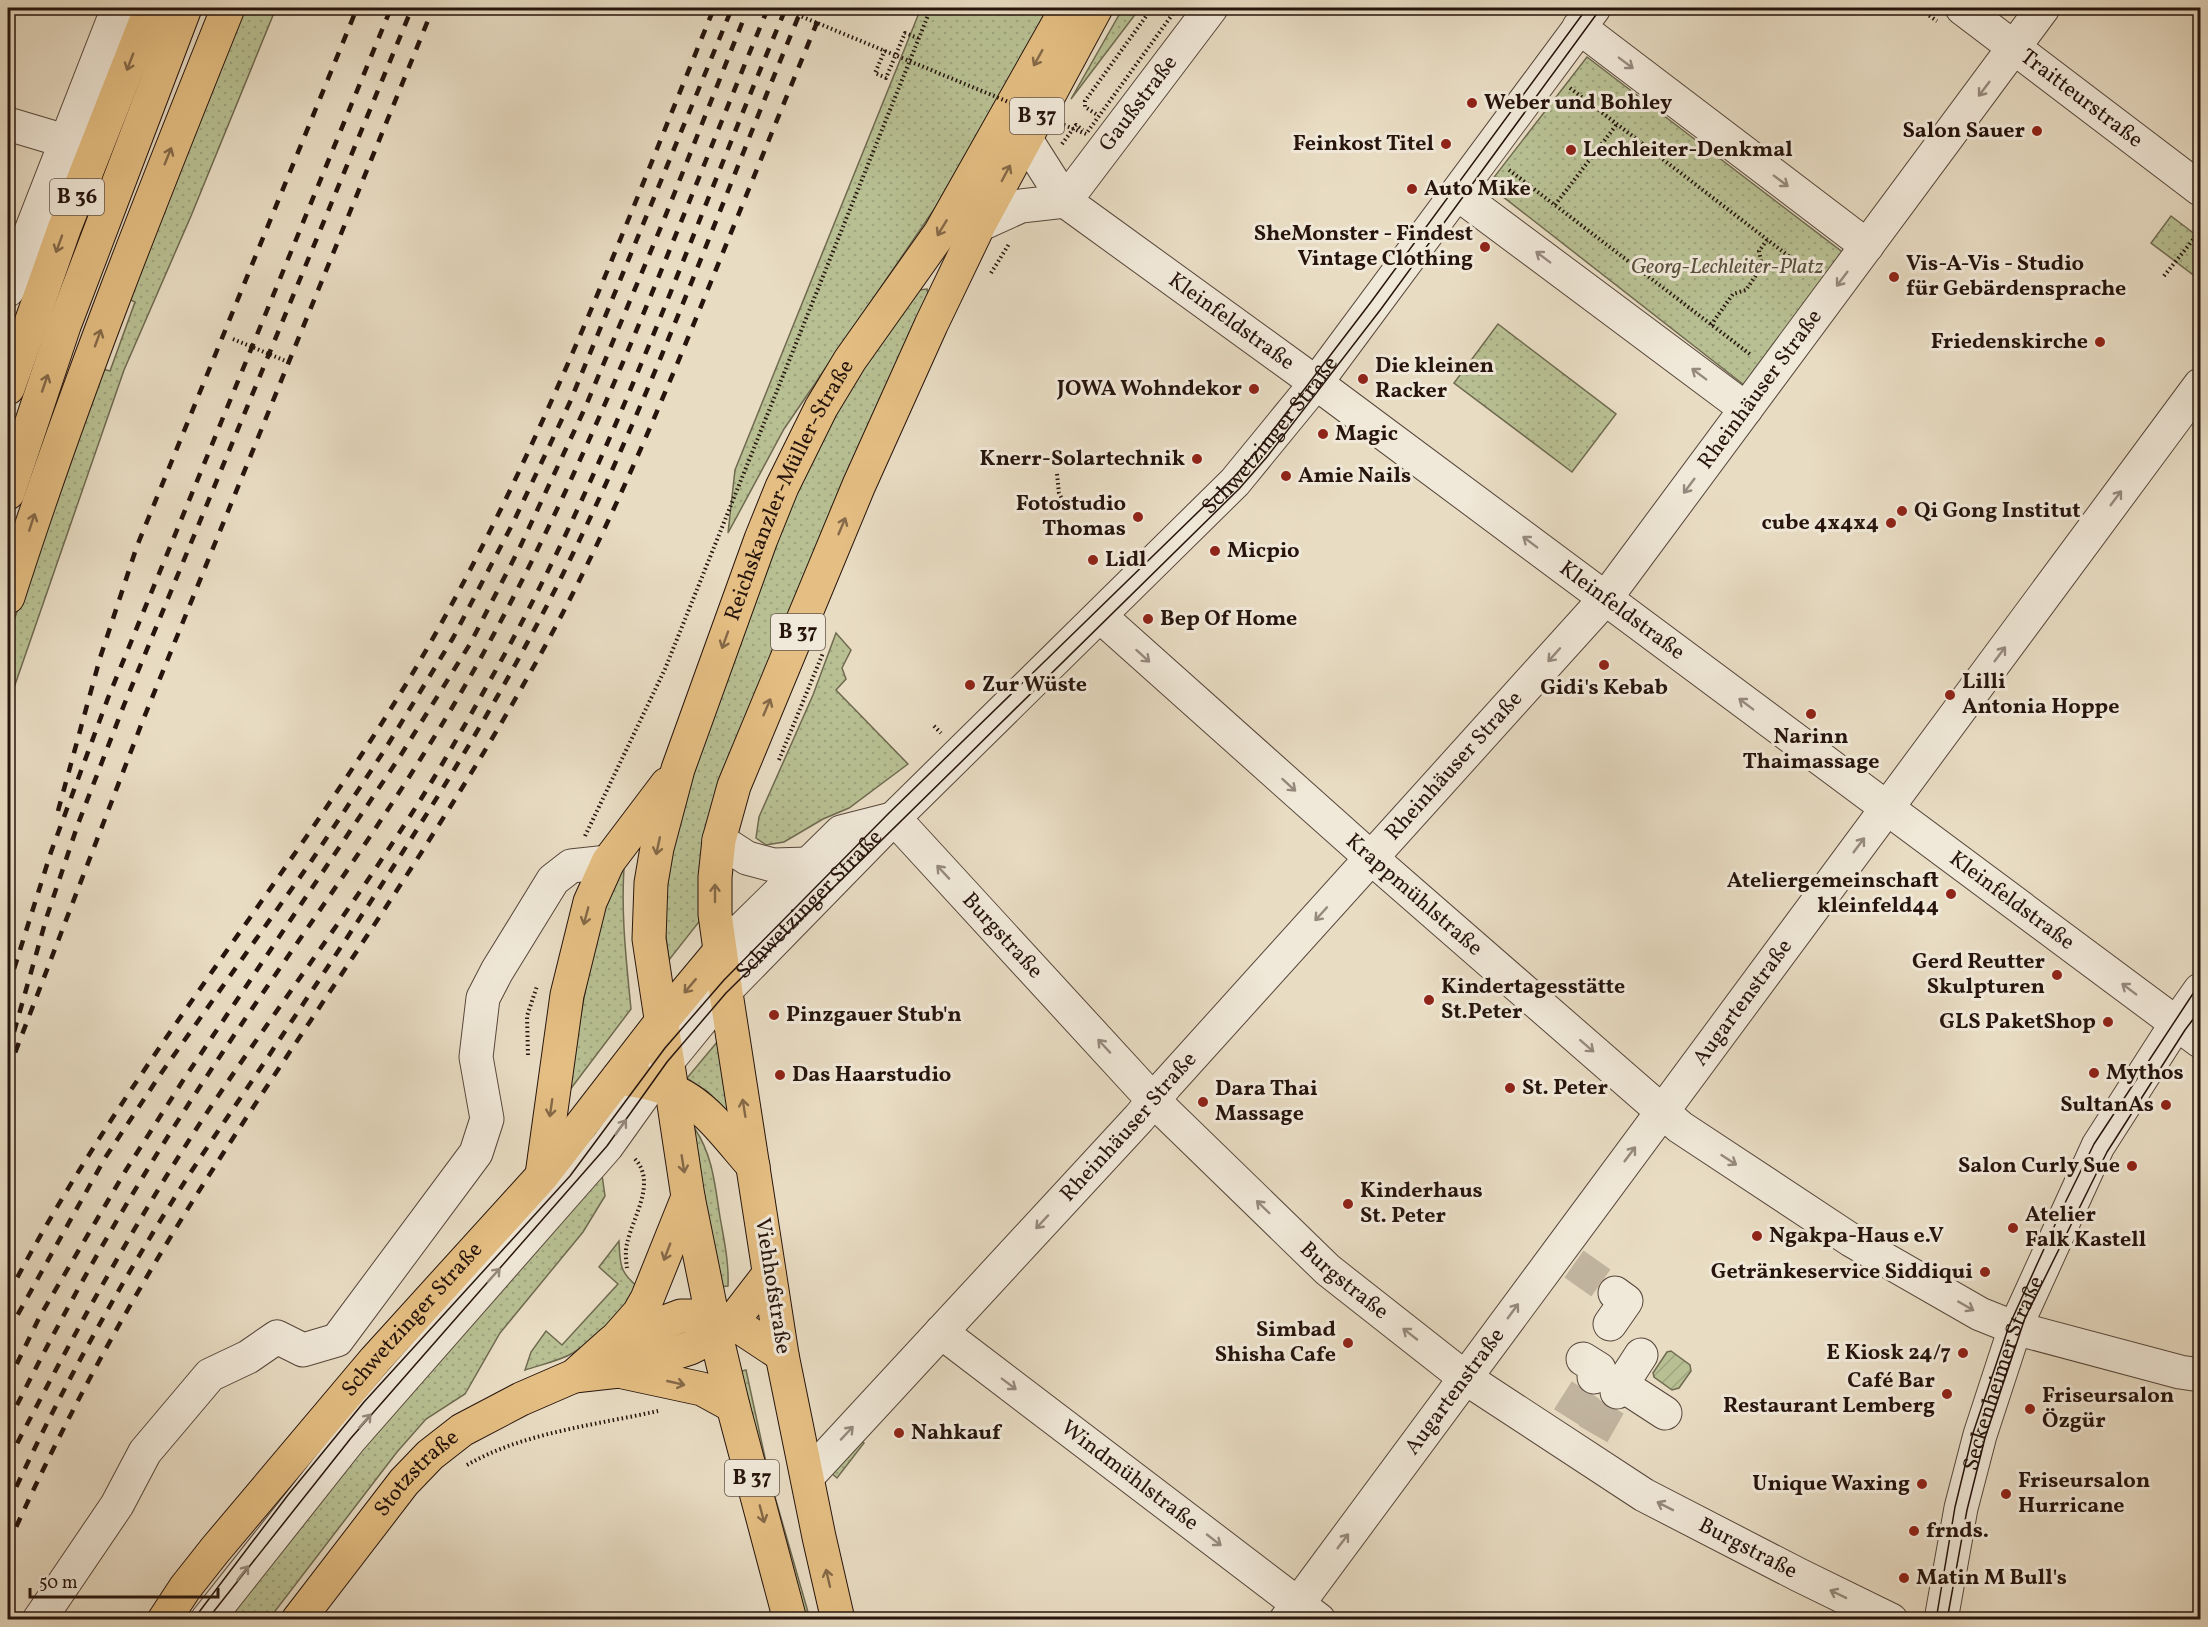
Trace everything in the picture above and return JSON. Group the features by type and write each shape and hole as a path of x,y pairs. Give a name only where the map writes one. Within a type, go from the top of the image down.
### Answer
{"main road":[{"name":"B 36","path":"8,388 64,229 151,8"},
{"name":"B 36","path":"8,494 64,326 185,8"},
{"path":"8,597 43,488 132,247 228,8"},
{"name":"Reichskanzler-Müller-Straße","path":"661,1022 649,939 649,913 657,848 678,769 782,486 821,408 850,360 940,233 1067,8"},
{"name":"B 37","path":"720,951 715,877 719,840 734,786 859,485 931,325 979,225 1096,8"},
{"path":"542,1176 567,995 590,902 608,862 678,769"},
{"name":"Schwetzinger Straße","path":"164,1620 185,1588 215,1550 375,1360 542,1176 661,1022 720,951"},
{"name":"Viehhofstraße","path":"720,951 782,1355 838,1620"},
{"name":"B 37","path":"661,1022 664,1078 688,1197 720,1324 733,1406 790,1620"},
{"path":"618,1078 664,1078 704,1109 753,1166"},
{"path":"688,1197 647,1299 615,1357 702,1389 733,1406"},
{"path":"768,1274 720,1324 782,1355"},
{"name":"Stotzstraße","path":"298,1620 404,1482 430,1455 462,1430 521,1399 615,1357 681,1316 720,1324"}],"street":[{"path":"8,290 118,8"},
{"name":"Gaußstraße","path":"1065,201 1211,8"},
{"name":"Traitteurstraße","path":"1962,8 2200,189"},
{"name":"Rheinhäuser Straße","path":"808,1476 1131,1126 1605,598 2043,8"},
{"path":"1587,17 1867,246"},
{"name":"Schwetzinger Straße","path":"207,1620 351,1438 578,1182 664,1078 725,991 894,818 1235,482 1316,383 1587,17"},
{"path":"8,124 65,141"},
{"name":"Kleinfeldstraße","path":"1025,138 1065,201 1316,383 2188,1032"},
{"path":"1458,194 1746,409"},
{"path":"979,225 1021,206 1065,201"},
{"name":"Augartenstraße","path":"1300,1614 1464,1377 1565,1258 1661,1111 2200,384"},
{"name":"Krappmühlstraße","path":"1100,616 1371,858 1680,1127 1851,1240 1980,1314 2014,1328 2180,1372 2200,1375"},
{"name":"Schwetzinger Straße","path":"720,951 841,832 894,818"},
{"name":"Burgstraße","path":"894,818 1153,1100 1328,1270 1464,1377 1575,1436 1644,1495 1891,1620"},
{"path":"719,840 747,858 773,865 808,864"},
{"path":"39,1620 117,1505 146,1452 210,1375 248,1357 277,1337 303,1350 337,1340 476,1153 487,1119 476,1057 483,998 497,971 553,880 571,866 608,862"},
{"name":"Seckenheimer Straße","path":"1941,1620 1961,1508 1980,1436 2014,1328 2098,1146 2188,1032 2200,990"},
{"name":"Windmühlstraße","path":"941,1332 1300,1614"},
{"path":"1641,1355 1604,1378 1665,1413"},
{"path":"184,1620 193,1601 208,1580 272,1499 306,1443"}],"path":[{"path":"781,8 1086,134 1177,8"},
{"path":"571,866 665,669 931,8"},
{"path":"1085,101 1126,41 1152,8"},
{"path":"885,50 875,73 886,78 905,33 918,38"},
{"path":"1563,82 1785,253"},
{"path":"1555,205 1617,124"},
{"path":"1058,149 1076,125"},
{"path":"1502,164 1773,372"},
{"path":"989,275 1010,243 1017,227 1021,206"},
{"path":"2164,276 2200,231"},
{"path":"1711,325 1733,294 1746,290 1762,266 1759,251 1767,240"},
{"path":"233,339 288,362"},
{"path":"1057,474 1059,493 1068,511"},
{"path":"777,765 824,650"},
{"path":"528,1058 527,1016 541,977"},
{"path":"457,1471 487,1454 533,1438 659,1410"}],"green space":[{"path":"238,8 276,8 191,216 124,370 8,705 8,638 100,368 110,371 135,302 127,298"},
{"path":"921,8 1049,8 935,208 784,429 728,533 735,470"},
{"path":"1123,8 1140,8 1071,99"},
{"name":"Georg-Lechleiter-Platz","path":"1587,57 1845,254 1744,385 1488,185"},
{"path":"2171,216 2200,238 2200,280 2151,243"},
{"path":"927,289 929,296 702,918 669,960 665,929 667,870 678,822 782,523 816,450 863,366 919,290"},
{"path":"1498,324 1616,414 1572,472 1454,383"},
{"path":"836,633 851,650 842,668 846,679 836,690 908,764 849,808 823,819 784,842 766,845 756,838 759,817 813,695"},
{"path":"625,856 623,913 631,1009 566,1095 591,960 607,898"},
{"path":"718,1041 730,1111 726,1111 708,1092 687,1078"},
{"path":"691,1128 695,1129 701,1139 712,1171 726,1251 728,1286 719,1287"},
{"path":"602,1175 605,1196 583,1232 500,1333 465,1394 426,1419 397,1452 269,1619 227,1620 321,1492"},
{"path":"619,1241 624,1271 637,1286 624,1305 600,1332 573,1353 556,1361 525,1370 531,1352 546,1331 562,1345 618,1284 599,1267"},
{"path":"1671,1351 1690,1365 1691,1371 1679,1388 1672,1390 1654,1377 1653,1373 1667,1352"},
{"path":"746,1370 769,1476 810,1619 804,1619 738,1372"},
{"path":"858,1439 864,1443 837,1478 831,1473"}],"tunnel":[{"path":"1574,1264 1615,1293"},
{"path":"1568,1418 1594,1377"},
{"path":"1593,1434 1617,1392"}],"tram line":[{"path":"193,1620 288,1495 364,1402 570,1176 665,1048 724,980 889,813 1234,477 1258,450 1371,302 1587,8"},
{"path":"207,1620 351,1438 607,1146 667,1062 726,993 1239,489 1267,457 1381,309 1601,8"},
{"path":"1936,1620 1955,1507 1973,1433 2009,1326 2094,1144 2200,983"},
{"path":"1947,1620 1967,1510 1985,1438 2025,1318 2107,1152 2200,1010"}],"railway":[{"path":"58,811 100,658 137,546 357,8"},
{"path":"8,988 51,852 108,698 391,8"},
{"path":"14,1032 47,916 78,824 124,705 412,8"},
{"path":"8,1071 143,720 433,8"},
{"path":"8,1295 52,1215 100,1137 359,758 408,681 454,601 536,435 574,350 714,8"},
{"path":"8,1332 105,1158 162,1072 310,863 384,751 453,638 513,523 570,402 732,8"},
{"path":"8,1382 40,1316 126,1170 182,1082 399,758 470,644 520,547 585,408 663,222 748,8"},
{"path":"8,1423 77,1291 152,1162 240,1026 419,762 484,652 564,495 600,415 768,8"},
{"path":"8,1461 79,1326 182,1151 421,799 480,699 532,603 611,436 786,8"},
{"path":"8,1505 66,1387 152,1234 392,869 486,717 557,586 633,423 802,8"},
{"path":"8,1545 30,1496 103,1353 157,1260 253,1107 455,799 554,630 598,542 659,407 823,8"}],"place":[{"name":"Weber und Bohley","path":"1472,103"},
{"name":"Salon Sauer","path":"2037,131"},
{"name":"Feinkost Titel","path":"1446,144"},
{"name":"Lechleiter-Denkmal","path":"1571,150"},
{"name":"Auto Mike","path":"1412,189"},
{"name":"SheMonster - Findest Vintage Clothing","path":"1485,247"},
{"name":"Vis-A-Vis - Studio für Gebärdensprache","path":"1894,277"},
{"name":"Friedenskirche","path":"2100,342"},
{"name":"Die kleinen Racker","path":"1363,379"},
{"name":"JOWA Wohndekor","path":"1254,389"},
{"name":"Magic","path":"1323,434"},
{"name":"Knerr-Solartechnik","path":"1197,459"},
{"name":"Amie Nails","path":"1286,476"},
{"name":"Qi Gong Institut","path":"1902,511"},
{"name":"Fotostudio Thomas","path":"1138,517"},
{"name":"cube 4x4x4","path":"1891,523"},
{"name":"Micpio","path":"1215,551"},
{"name":"Lidl","path":"1093,560"},
{"name":"Bep Of Home","path":"1148,619"},
{"name":"Gidi's Kebab","path":"1604,665"},
{"name":"Zur Wüste","path":"970,685"},
{"name":"Lilli Antonia Hoppe","path":"1950,695"},
{"name":"Narinn Thaimassage","path":"1811,714"},
{"name":"Ateliergemeinschaft kleinfeld44","path":"1951,894"},
{"name":"Gerd Reutter Skulpturen","path":"2057,975"},
{"name":"Kindertagesstätte St.Peter","path":"1429,1000"},
{"name":"Pinzgauer Stub'n","path":"774,1015"},
{"name":"GLS PaketShop","path":"2108,1022"},
{"name":"Mythos","path":"2094,1073"},
{"name":"Das Haarstudio","path":"780,1075"},
{"name":"St. Peter","path":"1510,1088"},
{"name":"Dara Thai Massage","path":"1203,1102"},
{"name":"SultanAs","path":"2166,1105"},
{"name":"Salon Curly Sue","path":"2132,1166"},
{"name":"Kinderhaus St. Peter","path":"1348,1204"},
{"name":"Atelier Falk Kastell","path":"2013,1228"},
{"name":"Ngakpa-Haus e.V","path":"1757,1236"},
{"name":"Getränkeservice Siddiqui","path":"1985,1272"},
{"name":"Simbad Shisha Cafe","path":"1348,1343"},
{"name":"E Kiosk 24/7","path":"1963,1353"},
{"name":"Café Bar Restaurant Lemberg","path":"1947,1394"},
{"name":"Friseursalon Özgür","path":"2030,1409"},
{"name":"Nahkauf","path":"899,1433"},
{"name":"Unique Waxing","path":"1922,1484"},
{"name":"Friseursalon Hurricane","path":"2006,1494"},
{"name":"frnds.","path":"1914,1531"},
{"name":"Matin M Bull's","path":"1904,1578"}]}
